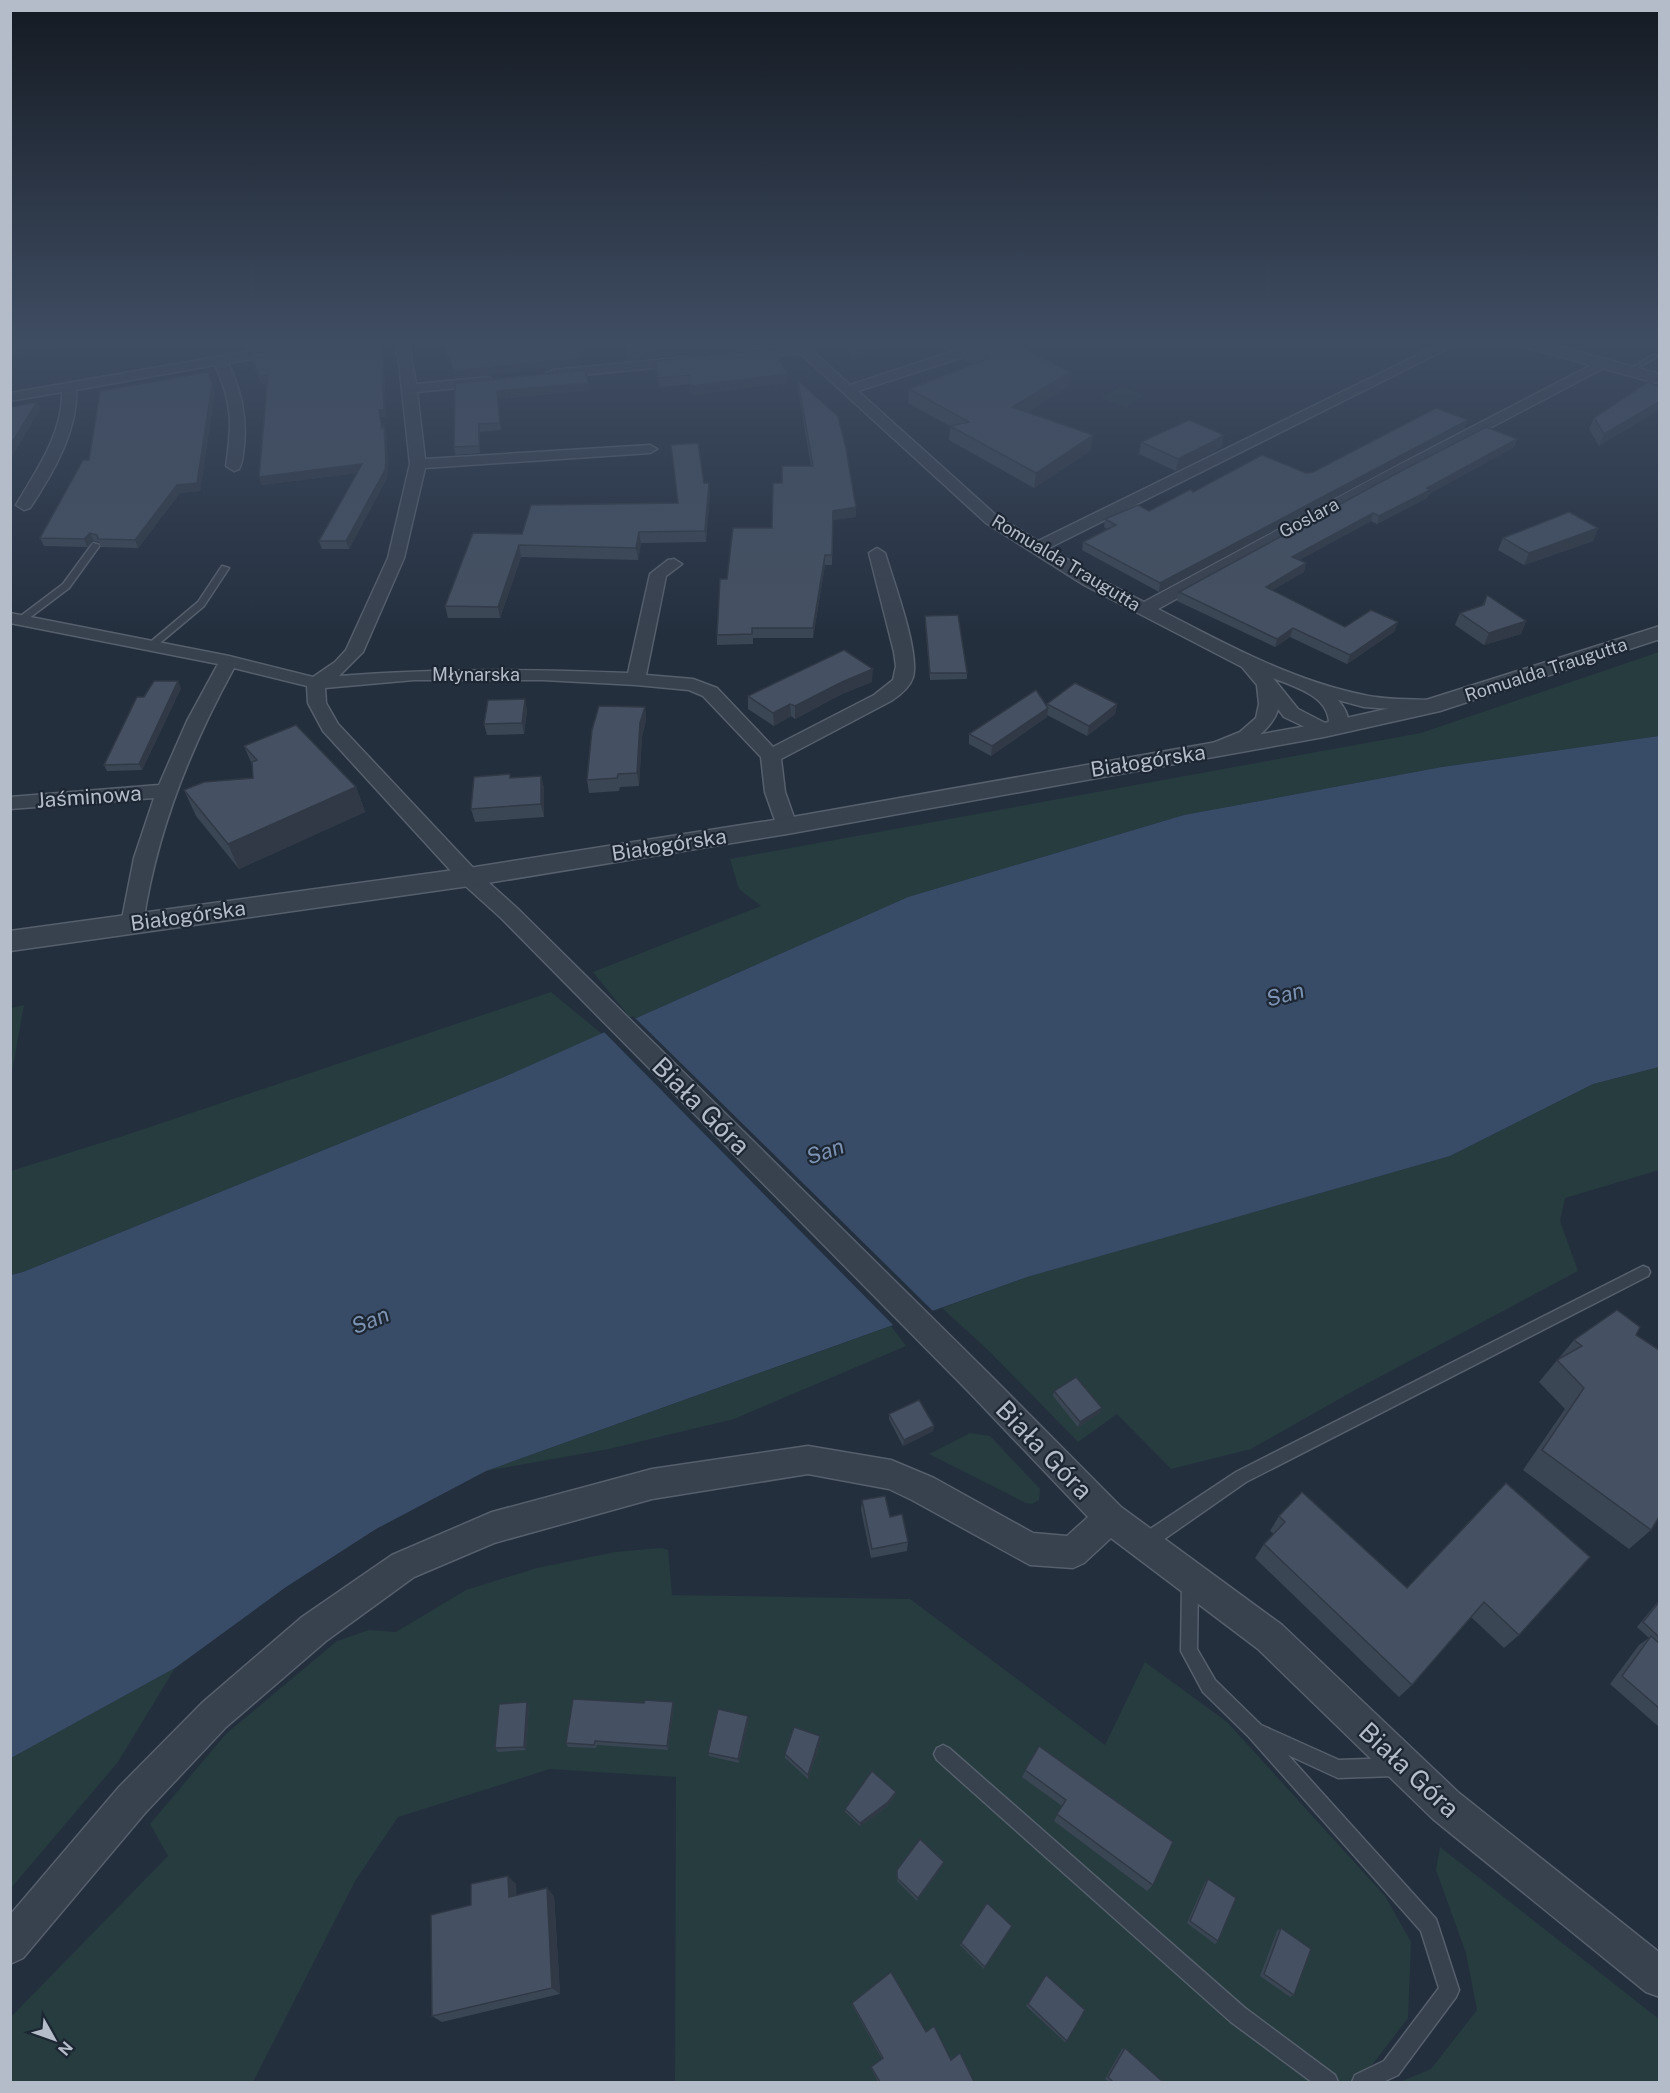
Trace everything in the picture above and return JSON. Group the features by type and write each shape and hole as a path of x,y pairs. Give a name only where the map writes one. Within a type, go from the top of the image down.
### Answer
{"street":[{"path":"24,505 59,439"},
{"path":"234,466 237,439"},
{"path":"415,439 418,464 396,558 354,652 340,666 316,683 317,703 330,727 469,877"},
{"name":"Romualda Traugutta","path":"902,439 992,520 1143,610 1249,663 1310,686 1364,701 1432,706"},
{"path":"1036,548 1258,439"},
{"name":"Goslara","path":"1143,610 1460,439"},
{"path":"418,464 650,449"},
{"path":"787,826 775,792 771,756 881,699 894,691 904,676 904,657 877,553"},
{"path":"636,679 658,574 674,564"},
{"name":"Młynarska","path":"16,619 229,661 316,683 414,675 543,675 636,679 693,685 710,692 771,756"},
{"name":"Romualda Traugutta","path":"1249,663 1291,713 1331,729 1432,706 1659,632"},
{"name":"Jaśminowa","path":"132,924 135,900 167,791 216,683 229,661"},
{"path":"1211,750 1247,736 1261,724 1268,713 1266,682"},
{"name":"Romualda Traugutta","path":"1310,686 1333,703 1340,715 1331,729"},
{"name":"Białogórska","path":"10,941 469,877 787,826 1331,729"},
{"name":"Jaśminowa","path":"10,803 167,791"},
{"name":"Biała Góra","path":"469,877 509,913 979,1383 1110,1518 1270,1637 1446,1806 1659,1978"},
{"path":"10,1945 132,1800 214,1715 241,1691 314,1629 403,1566 492,1528 652,1484 808,1460 891,1475 923,1489 1030,1550 1073,1552 1110,1518"}],"lane":[{"path":"16,619 66,586 96,545"},
{"path":"151,646 201,604 225,568"},
{"path":"1143,1544 1241,1477 1643,1272"},
{"path":"1190,1578 1189,1651 1209,1686 1255,1731 1429,1926 1449,1990 1391,2068 1362,2082"},
{"path":"1255,1731 1338,1769 1404,1767"},
{"path":"943,1754 1238,2015 1328,2082"}],"green space":[{"path":"1659,652 1659,736 1442,767 1184,815 908,897 632,1020 593,972 761,906 739,889 730,859 1421,733"},
{"path":"551,992 602,1034 504,1077 11,1275 11,1171 123,1136"},
{"path":"24,1005 11,1077 11,1008"},
{"path":"1659,1067 1659,1170 1565,1198 1560,1221 1578,1271 1355,1390 1251,1449 1171,1469 1117,1414 1078,1442 989,1351 942,1308 1027,1277 1450,1156 1593,1084"},
{"path":"891,1326 906,1346 734,1419 609,1449 486,1471"},
{"path":"970,1433 990,1436 1040,1489 1039,1500 1032,1504 1026,1503 929,1454"},
{"path":"661,1548 668,1550 672,1595 910,1599 1105,1745 1145,1662 1227,1722 1385,1896 1411,1942 1408,2018 1359,2082 675,2082 676,1777 550,1769 398,1817 355,1881 253,2082 11,2082 10,2018 168,1856 150,1824 226,1734 337,1641 369,1630 396,1632 466,1590 537,1568 615,1552"},
{"path":"175,1668 118,1762 11,1888 11,1758"},
{"path":"1440,1847 1659,2019 1659,2082 1400,2082 1431,2069 1477,2010 1466,1953 1436,1870"}],"water":[{"name":"San","path":"1659,736 1659,1067 1593,1084 1450,1156 1027,1277 486,1471 376,1529 286,1587 175,1668 11,1758 11,1275 504,1077 908,897 1184,815 1442,767"}],"pier":[{"path":"633,1016 935,1313 896,1328 602,1030"}],"building":[{"path":"92,439 204,439 197,483 177,485 135,540 98,539 97,535 90,533 84,539 40,538 83,460 89,460"},
{"path":"262,439 385,439 385,470 346,541 319,541 362,464 259,477"},
{"path":"454,439 479,439 479,446 454,447"},
{"path":"808,439 843,439 856,507 833,511 832,555 825,555 813,628 752,628 752,634 717,635 720,579 727,579 733,528 772,528 773,483 782,483 782,466 813,466"},
{"path":"973,439 1087,439 1036,473"},
{"path":"1148,439 1218,439 1178,459 1141,442"},
{"path":"1377,439 1433,439 1160,583 1083,542 1116,525 1105,519 1138,505 1149,511 1191,489 1193,492 1262,455 1306,473 1313,472"},
{"path":"1463,439 1517,439 1427,488 1430,490 1379,516 1373,513 1292,557 1306,563 1266,587 1345,627 1371,610 1398,622 1350,655 1293,628 1277,639 1179,592"},
{"path":"698,443 704,483 709,483 705,531 639,532 636,548 519,545 498,607 445,606 473,533 522,534 531,505 678,503 671,445"},
{"path":"1569,512 1598,528 1529,553 1503,538"},
{"path":"1487,595 1526,621 1489,633 1460,613 1484,605"},
{"path":"958,615 967,673 930,673 925,616"},
{"path":"844,650 873,669 795,706 790,704 773,713 748,696"},
{"path":"154,681 178,681 139,764 104,765 137,697 144,697"},
{"path":"1075,683 1117,704 1089,726 1047,704"},
{"path":"1036,690 1048,708 992,746 969,734"},
{"path":"525,699 522,723 484,724 488,700"},
{"path":"599,706 645,707 640,723 637,773 618,774 617,778 587,780 592,730"},
{"path":"296,725 356,787 228,844 184,790 204,782 253,778 252,762 257,760 244,746"},
{"path":"510,774 510,778 541,776 541,804 471,809 474,777"},
{"path":"1617,1310 1640,1327 1636,1335 1659,1350 1659,1517 1651,1530 1542,1450 1584,1388 1557,1360 1582,1346 1574,1340"},
{"path":"1076,1377 1102,1408 1080,1422 1054,1391"},
{"path":"919,1400 934,1426 904,1440 889,1414"},
{"path":"1506,1483 1590,1557 1519,1635 1484,1602 1412,1685 1264,1544 1285,1522 1279,1516 1302,1492 1407,1588"},
{"path":"885,1496 890,1517 902,1514 908,1542 872,1549 862,1500"},
{"path":"1659,1602 1659,1637 1643,1622"},
{"path":"1651,1636 1659,1643 1659,1708 1622,1676"},
{"path":"573,1699 644,1703 645,1700 673,1702 667,1746 595,1741 594,1745 566,1743"},
{"path":"527,1702 524,1747 495,1748 499,1704"},
{"path":"718,1709 748,1716 738,1759 708,1753"},
{"path":"794,1727 820,1736 808,1775 785,1754"},
{"path":"1039,1746 1173,1842 1153,1885 1057,1814 1066,1800 1025,1770"},
{"path":"872,1771 896,1792 888,1802 860,1823 845,1809"},
{"path":"920,1839 944,1862 918,1898 897,1878 897,1870"},
{"path":"508,1876 509,1897 547,1888 552,1988 432,2016 431,1915 471,1905 471,1884"},
{"path":"1208,1879 1236,1898 1218,1941 1190,1921"},
{"path":"987,1903 1012,1926 985,1967 961,1943"},
{"path":"1281,1928 1311,1949 1294,1995 1264,1974"},
{"path":"891,1972 926,2032 934,2026 951,2060 960,2053 974,2082 880,2082 871,2067 883,2058 852,2003"},
{"path":"1046,1975 1085,2010 1067,2041 1028,2004"},
{"path":"1125,2048 1163,2082 1113,2082 1108,2077"}]}
